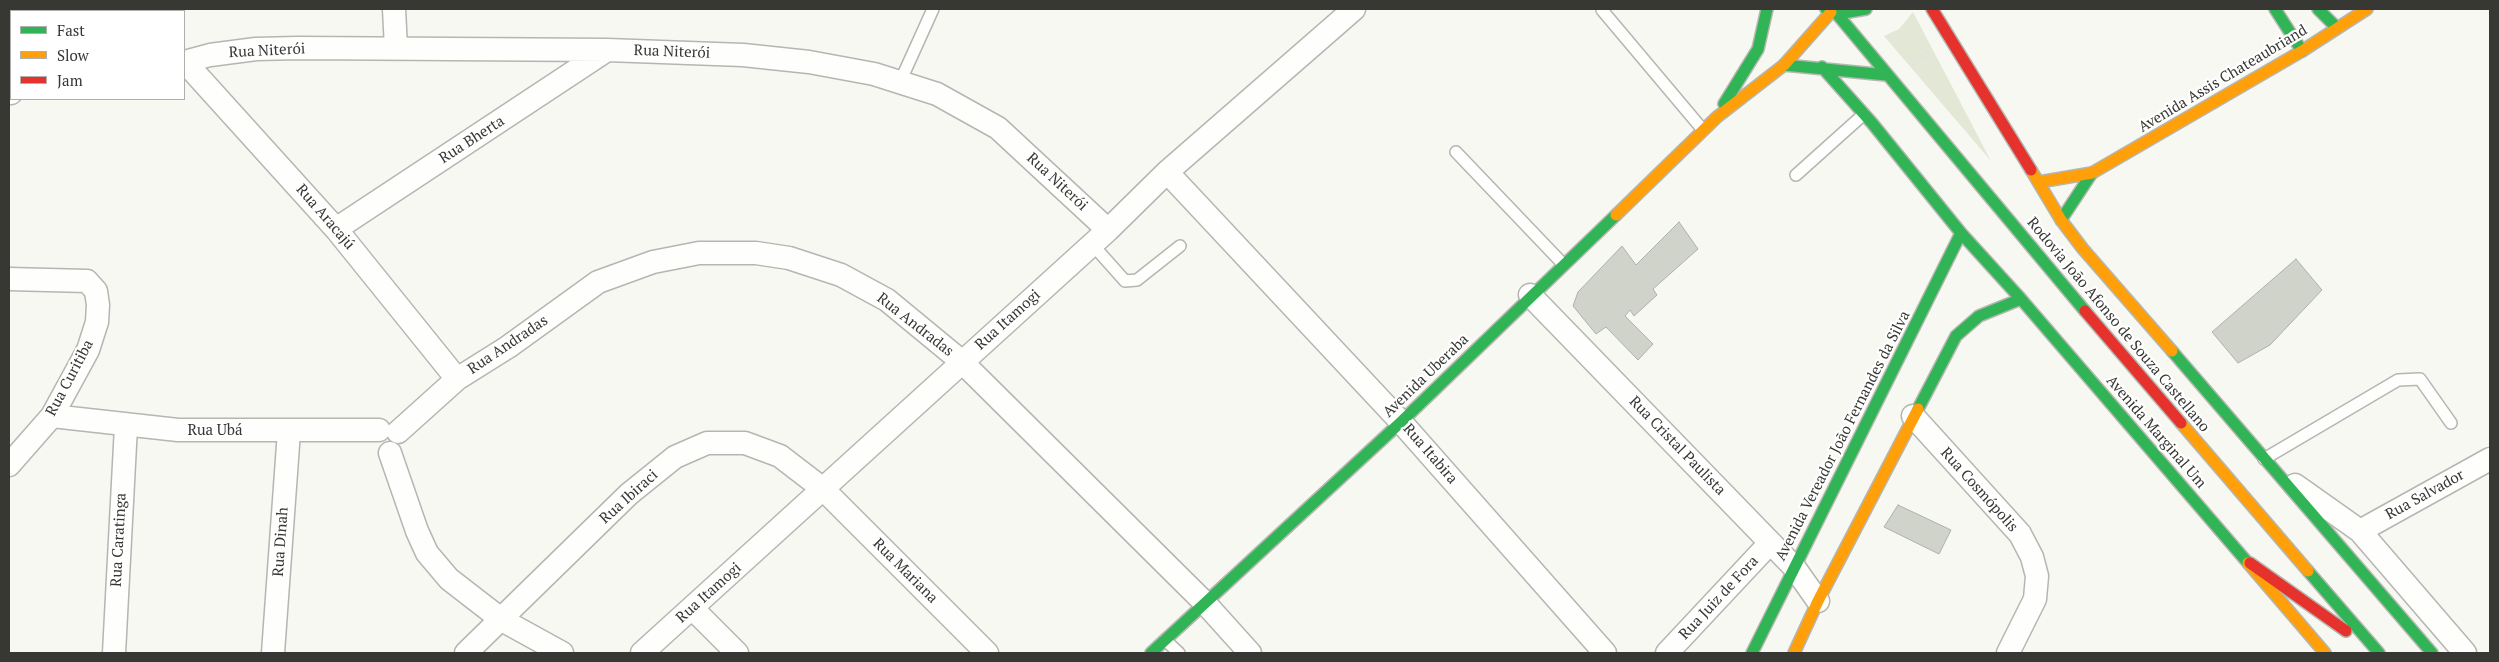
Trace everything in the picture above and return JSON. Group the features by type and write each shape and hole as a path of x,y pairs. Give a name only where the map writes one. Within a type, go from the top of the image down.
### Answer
{"main road":[{"name":"Avenida Uberaba","path":"1717,117 1758,49 1767,9"},
{"path":"1831,12 1861,12 1866,9"},
{"name":"Rodovia João Afonso de Souza Castellano","path":"1932,9 1946,35 2061,220 2083,248 2432,653"},
{"path":"2275,9 2302,51"},
{"path":"2286,9 2308,36"},
{"path":"2318,9 2337,28"},
{"name":"Avenida Assis Chateaubriand","path":"2039,182 2092,173 2302,51 2308,36 2337,28 2366,9"},
{"name":"Avenida Uberaba","path":"1151,653 1401,422 1703,130 1784,65 1831,12"},
{"name":"Rodovia João Afonso de Souza Castellano","path":"1831,12 2378,653"},
{"path":"1784,65 1822,67 1890,79"},
{"name":"Avenida Marginal Um","path":"1822,67 1864,114 1961,233 2021,298 2250,563 2325,653"},
{"name":"Avenida Assis Chateaubriand","path":"2061,220 2092,173"},
{"name":"Avenida Vereador João Fernandes da Silva","path":"1752,653 1961,233"},
{"path":"1794,653 1818,601 1956,336 1978,316 2021,298"},
{"path":"2250,563 2378,653"}],"street":[{"path":"394,9 396,48"},
{"name":"Rua Itamogi","path":"642,653 1100,237 1167,172 1354,9"},
{"name":"Rua Niterói","path":"185,62 210,55 256,48 607,50 743,54 874,74 936,94 998,128 1100,237"},
{"name":"Rua Bherta","path":"336,229 607,50"},
{"name":"Rua Aracajú","path":"185,63 336,229 457,379"},
{"name":"Rua Itabira","path":"1167,172 1401,422 1605,653"},
{"name":"Rua Andradas","path":"388,431 457,379 508,347 598,282 653,262 699,253 756,253 789,258 842,276 887,300 961,362 1204,602 1250,653"},
{"name":"Rua Curitiba","path":"9,279 87,281 96,291 98,305 97,322 88,350 52,416 9,465"},
{"name":"Rua Cristal Paulista","path":"1530,296 1794,567 1818,601"},
{"name":"Rua Ubá","path":"52,416 126,426 178,430 388,431"},
{"name":"Rua Cosmópolis","path":"1913,416 2020,534 2032,557 2037,576 2035,599 2008,653"},
{"name":"Rua Caratinga","path":"114,653 126,426"},
{"name":"Rua Dinah","path":"273,653 289,431"},
{"path":"388,431 400,445 390,453 417,531 427,553 449,579 502,620 562,653"},
{"name":"Rua Ibiraci","path":"466,653 502,620 629,494 675,457 707,443 745,443 780,456 823,489"},
{"name":"Rua Salvador","path":"2360,531 2490,459"},
{"path":"2269,464 2360,531 2465,653"},
{"name":"Rua Mariana","path":"823,489 987,653"},
{"name":"Rua Juiz de Fora","path":"1667,653 1770,543"},
{"path":"692,608 737,653"}],"lane":[{"path":"900,82 933,9"},
{"path":"1602,10 1703,130"},
{"path":"1796,175 1864,114"},
{"path":"1456,152 1563,264"},
{"path":"1100,237 1125,281 1137,280 1180,246"},
{"path":"2269,464 2398,380 2420,379 2451,423"},
{"path":"1165,640 1180,653"}],"path":[{"path":"1890,79 1946,35"}],"green space":[{"path":"1913,12 1991,161 1884,36 1899,29"}],"building":[{"path":"1679,222 1698,249 1653,289 1657,295 1634,316 1630,310 1625,316 1653,344 1638,360 1606,327 1596,334 1573,306 1578,292 1622,246 1636,265"},
{"path":"2296,259 2322,290 2270,345 2238,363 2212,332"},
{"path":"1898,505 1951,530 1939,554 1884,527"}],"traffic: fast":[{"path":"1724,104 1758,49 1767,9"},
{"path":"1826,9 1837,14 1866,9"},
{"path":"2275,9 2302,51"},
{"path":"2318,9 2337,28"},
{"path":"1837,14 2085,311"},
{"path":"1784,65 1886,75"},
{"path":"1822,67 1872,123 1961,233 2021,299 2248,563"},
{"path":"2061,220 2092,173"},
{"path":"1151,653 1401,422 1616,215"},
{"path":"1752,653 1961,233"},
{"path":"1918,409 1956,336 1979,316 2021,299"},
{"path":"2172,351 2432,653"},
{"path":"2308,571 2379,653"}],"traffic: slow":[{"path":"2039,182 2092,173 2302,51 2367,9"},
{"path":"1616,215 1717,117 1784,65 1831,12"},
{"path":"2031,170 2061,220 2083,249 2172,351"},
{"path":"1794,653 1818,601 1918,409"},
{"path":"2181,423 2308,571"},
{"path":"2248,563 2325,653"}],"traffic: jam":[{"path":"1932,9 2031,170"},
{"path":"2085,311 2181,423"},
{"path":"2250,563 2346,631"}]}
